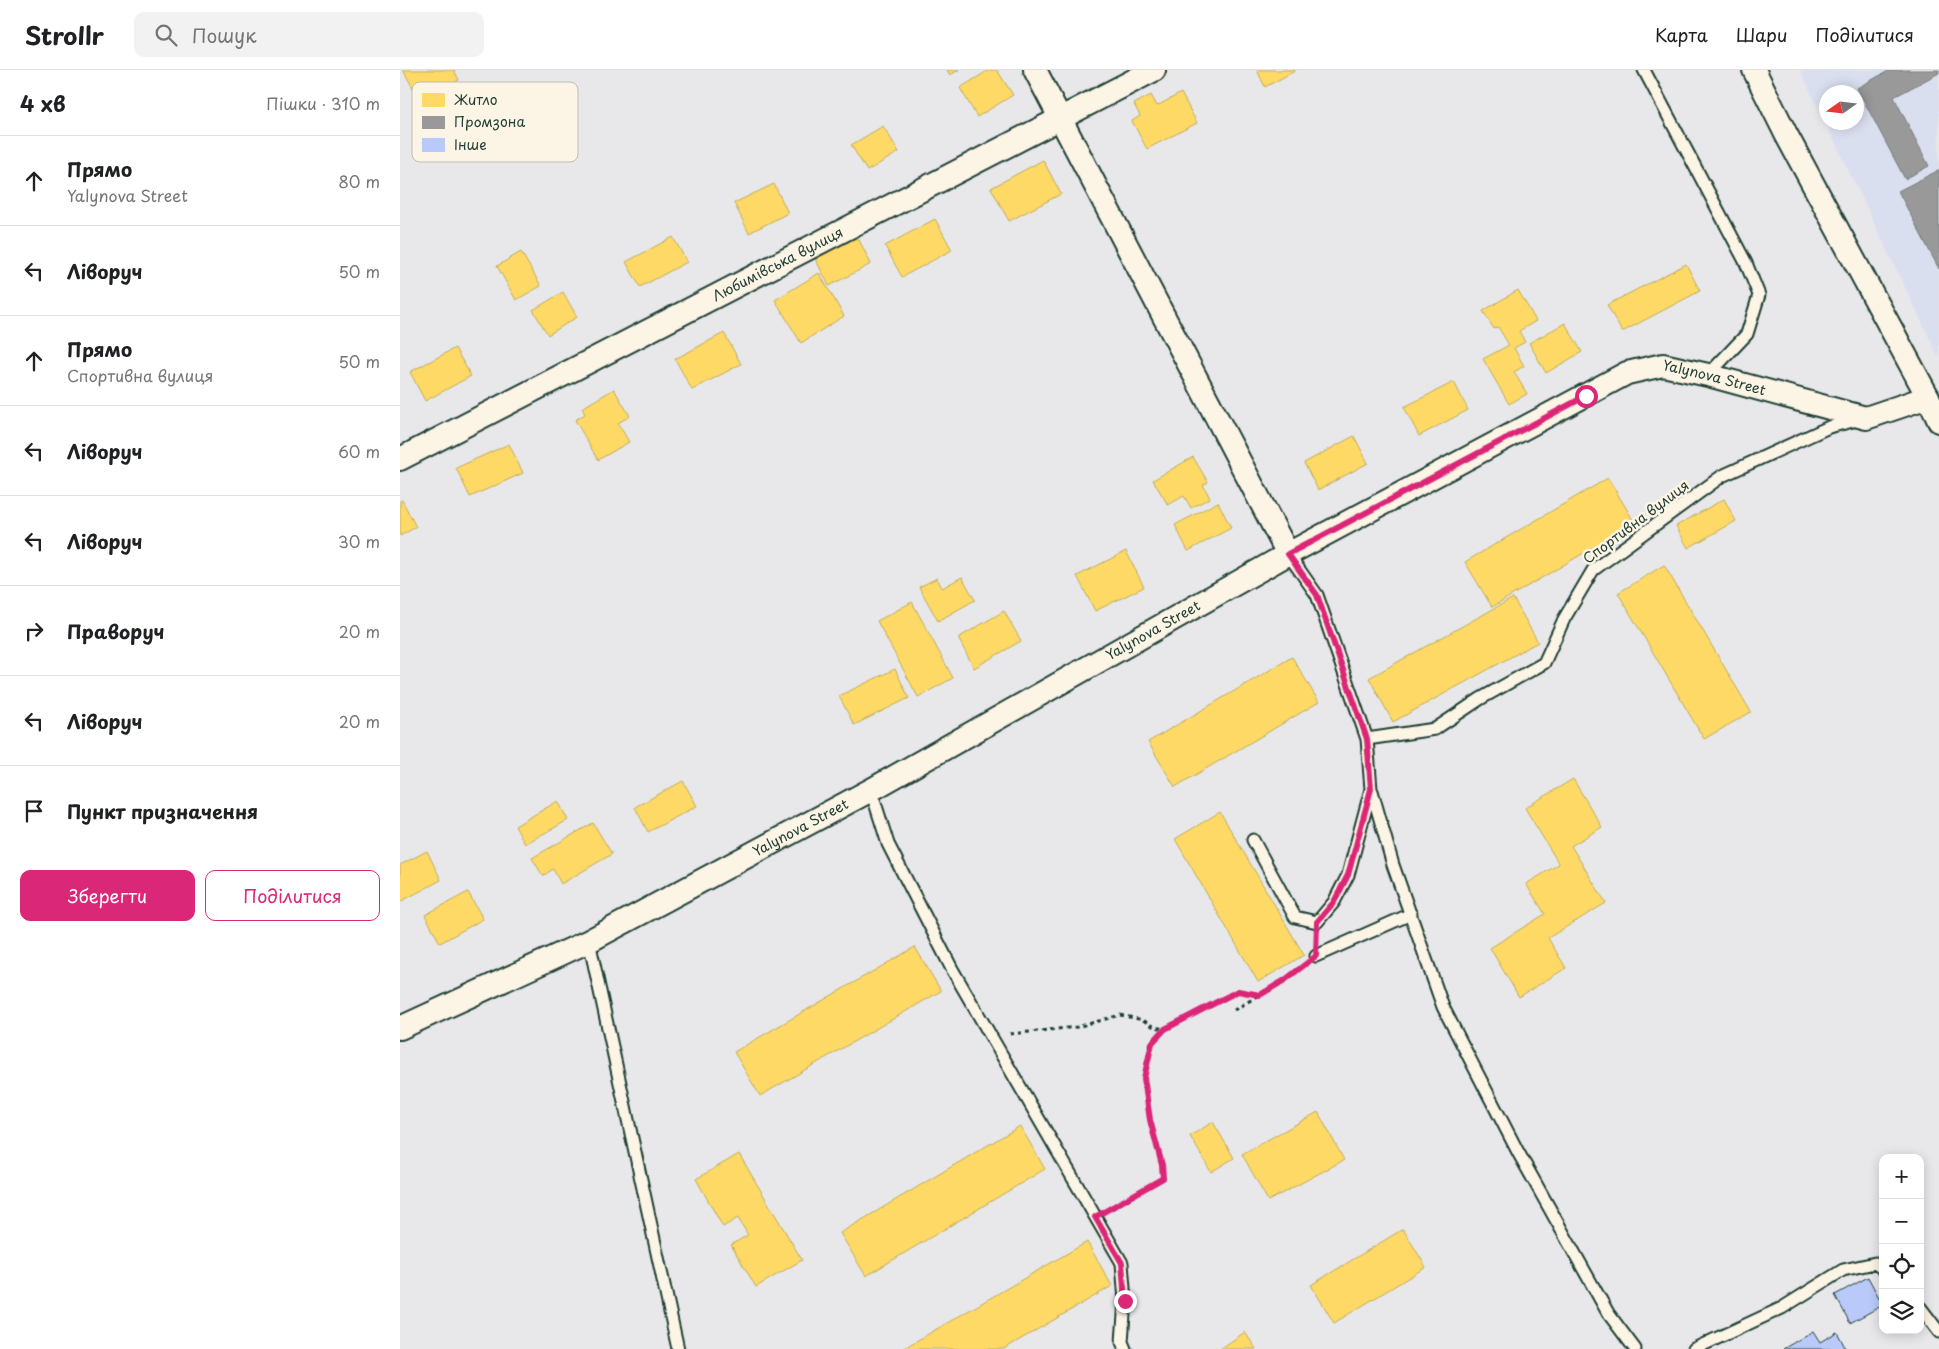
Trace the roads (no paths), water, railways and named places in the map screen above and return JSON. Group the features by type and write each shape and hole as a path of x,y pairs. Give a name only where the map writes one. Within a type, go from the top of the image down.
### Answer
{"street":[{"path":"1035,70 1288,554"},
{"name":"Любимівська вулиця","path":"400,458 1154,70"},
{"path":"1754,70 1939,421"},
{"name":"Yalynova Street","path":"400,1028 589,941 871,790 1288,554 1627,373 1663,364 1866,418"},
{"path":"1866,418 1928,397"}],"lane":[{"path":"1644,70 1746,263 1759,295 1747,334 1708,375"},
{"name":"Спортивна вулиця","path":"1367,739 1434,729 1480,699 1544,663 1564,619 1593,570 1722,476 1829,427 1866,418"},
{"path":"1288,554 1317,595 1367,739 1371,789 1393,865 1448,1015 1518,1152 1608,1313 1635,1349"},
{"path":"1253,840 1295,917 1317,922 1334,902 1348,875 1371,789"},
{"path":"871,790 888,844 952,969 1122,1263 1125,1301 1122,1342 1125,1349"},
{"path":"1316,956 1411,914"},
{"path":"589,941 678,1349"},
{"path":"1694,1349 1782,1308 1843,1270 1875,1263 1879,1266"},
{"path":"1924,1312 1939,1332"}]}
